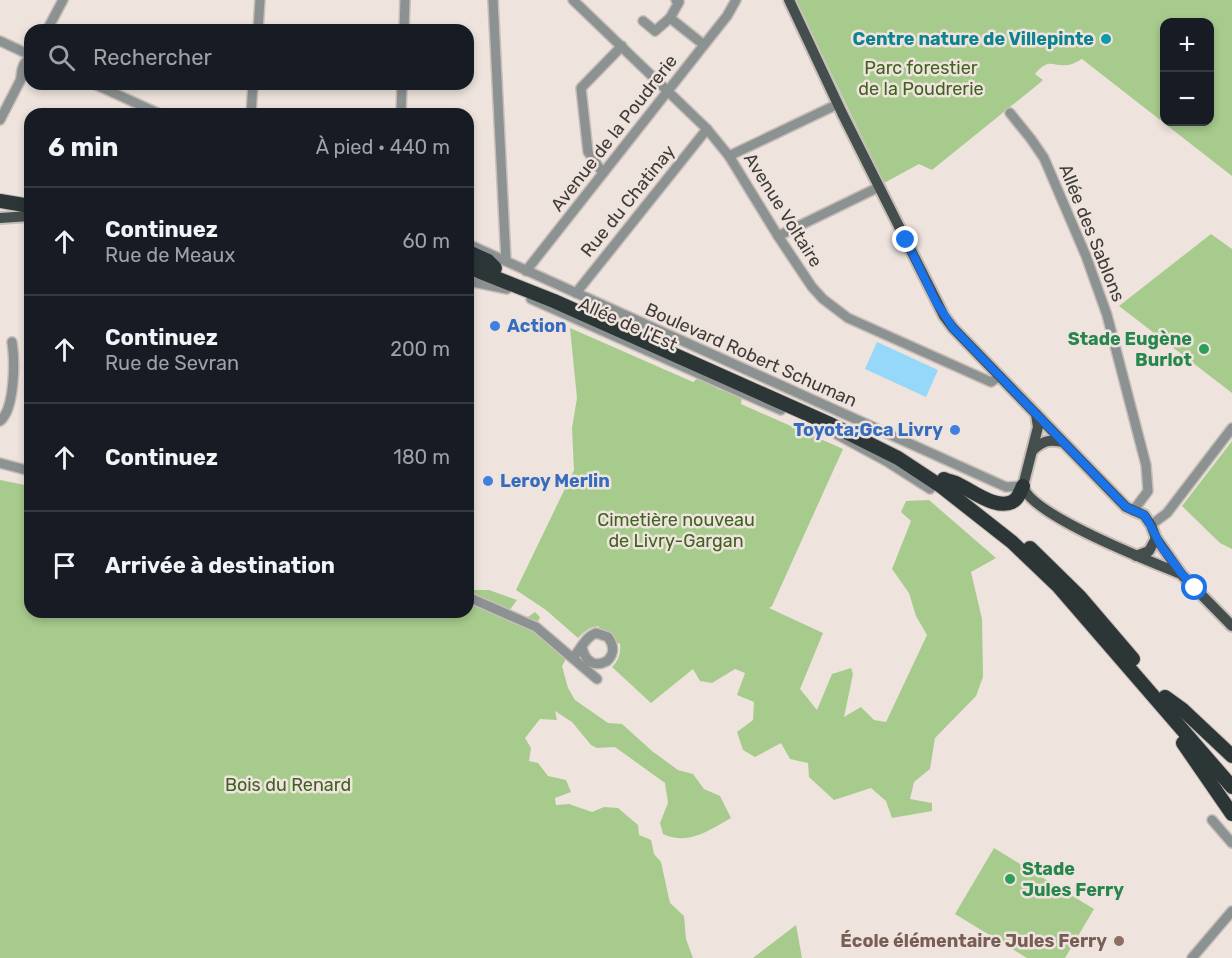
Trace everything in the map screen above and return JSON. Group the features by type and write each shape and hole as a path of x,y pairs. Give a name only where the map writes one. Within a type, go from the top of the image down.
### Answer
{"highway":[{"path":"0,201 24,205"},
{"path":"474,255 836,419 887,444 944,479 982,506 1047,562 1080,597 1232,774"},
{"path":"474,260 501,265"},
{"path":"474,269 555,300 832,425 898,458 942,487 1012,542 1058,586 1232,787"},
{"path":"944,479 980,497 1000,503 1009,503 1016,499 1023,486"},
{"path":"1165,697 1183,710 1232,756"},
{"path":"1173,719 1179,738 1232,814"}],"main road":[{"path":"782,0 799,24"},
{"path":"789,0 838,104 945,316 1126,507 1144,515 1156,538 1182,574 1232,626"},
{"path":"0,218 24,216"},
{"path":"1036,414 1038,427 1023,486 1025,493 1037,505 1136,556 1182,574"},
{"path":"1033,450 1041,442 1050,440 1062,442"},
{"path":"1136,556 1149,551 1156,538"}],"street":[{"path":"50,24 63,0"},
{"path":"258,24 260,0"},
{"path":"404,24 405,0"},
{"path":"492,0 501,265"},
{"name":"Avenue Voltaire","path":"575,0 707,129 729,156 778,236 823,299 848,318 991,382 1000,376"},
{"path":"643,21 655,31 670,18 679,2 676,0"},
{"name":"Avenue de la Poudrerie","path":"727,16 736,0"},
{"name":"Avenue de la Poudrerie","path":"526,271 727,16 743,0"},
{"path":"670,18 704,45"},
{"path":"0,41 24,54"},
{"path":"603,173 588,152 581,88 622,46"},
{"path":"21,79 21,69 24,64"},
{"path":"0,120 24,75"},
{"path":"107,90 147,108"},
{"path":"251,108 253,90"},
{"path":"401,108 402,90"},
{"path":"729,156 838,104"},
{"name":"Allée des Sablons","path":"1010,112 1044,159 1077,231 1107,315 1146,465 1148,491 1133,511"},
{"name":"Rue du Chatinay","path":"576,293 707,129"},
{"path":"778,236 879,187"},
{"name":"Boulevard Robert Schuman","path":"474,248 501,265 526,271 1006,487 1023,486"},
{"name":"Allée de l'Est","path":"474,282 498,285 812,423 886,461 930,489"},
{"path":"0,421 6,417 10,407 14,352 12,342"},
{"path":"1151,525 1167,513 1232,428"},
{"path":"0,463 24,469"},
{"path":"474,600 536,627 595,677 602,664 611,657 613,644 608,637 602,634 590,636 573,658"},
{"path":"582,648 589,662 602,664"},
{"path":"1212,820 1232,843"},
{"path":"1192,958 1232,911"}],"green space":[{"name":"Parc forestier de la Poudrerie","path":"796,0 1232,0 1232,176 1168,126 1214,126 1214,18 1160,18 1160,120 1082,59 1069,65 1047,64 1035,74 1043,80 1041,82 932,170 919,164 884,183"},
{"name":"Stade Eugène Burlot","path":"1211,234 1232,249 1232,393 1119,306"},
{"name":"Cimetière nouveau de Livry-Gargan","path":"570,328 693,382 699,377 718,389 742,396 741,404 843,449 772,606 769,608 823,633 800,689 817,710 832,674 851,668 853,674 844,717 861,707 874,720 886,722 927,635 916,616 909,593 892,569 911,521 901,512 906,501 929,500 996,558 971,572 982,619 983,677 976,696 935,738 930,769 914,782 910,799 932,803 932,811 892,818 886,801 871,788 834,800 809,777 808,763 790,759 781,743 755,757 743,750 737,732 753,720 754,702 737,695 745,673 735,669 712,683 700,681 693,669 651,703 612,667 620,653 620,643 617,644 610,634 599,630 599,626 592,627 578,638 546,610 516,590 574,470 572,428 577,398"},
{"path":"1232,441 1232,549 1220,543 1182,506"},
{"name":"Bois du Renard","path":"0,480 24,485 24,618 474,618 474,590 489,590 517,600 507,614 522,621 535,612 540,617 536,627 569,654 562,666 568,688 575,700 608,723 622,724 652,751 678,770 693,774 704,789 720,796 731,818 707,832 690,837 672,837 663,834 660,823 668,803 665,783 615,747 597,748 591,745 572,722 555,711 557,720 540,719 525,738 531,748 529,761 538,763 548,776 566,780 571,792 555,798 556,805 569,804 592,812 604,807 618,808 638,825 639,835 651,840 654,854 661,862 670,903 684,916 686,939 693,958 0,958"},
{"name":"Stade Jules Ferry","path":"994,848 1094,909 1065,958 1027,958 955,914"},
{"path":"796,925 802,958 753,958"}],"water":[{"path":"877,342 938,370 926,397 865,369"}],"place":[{"name":"Centre nature de Villepinte","path":"1106,39"},
{"name":"Action","path":"495,326"},
{"name":"Stade Eugène Burlot","path":"1204,349"},
{"name":"Toyota;Gca Livry","path":"955,430"},
{"name":"Leroy Merlin","path":"488,481"},
{"name":"Stade Jules Ferry","path":"1010,879"},
{"name":"École élémentaire Jules Ferry","path":"1119,941"}],"route":[{"path":"906,240 936,302 953,328 1126,507 1144,515 1156,538 1195,588"}]}
